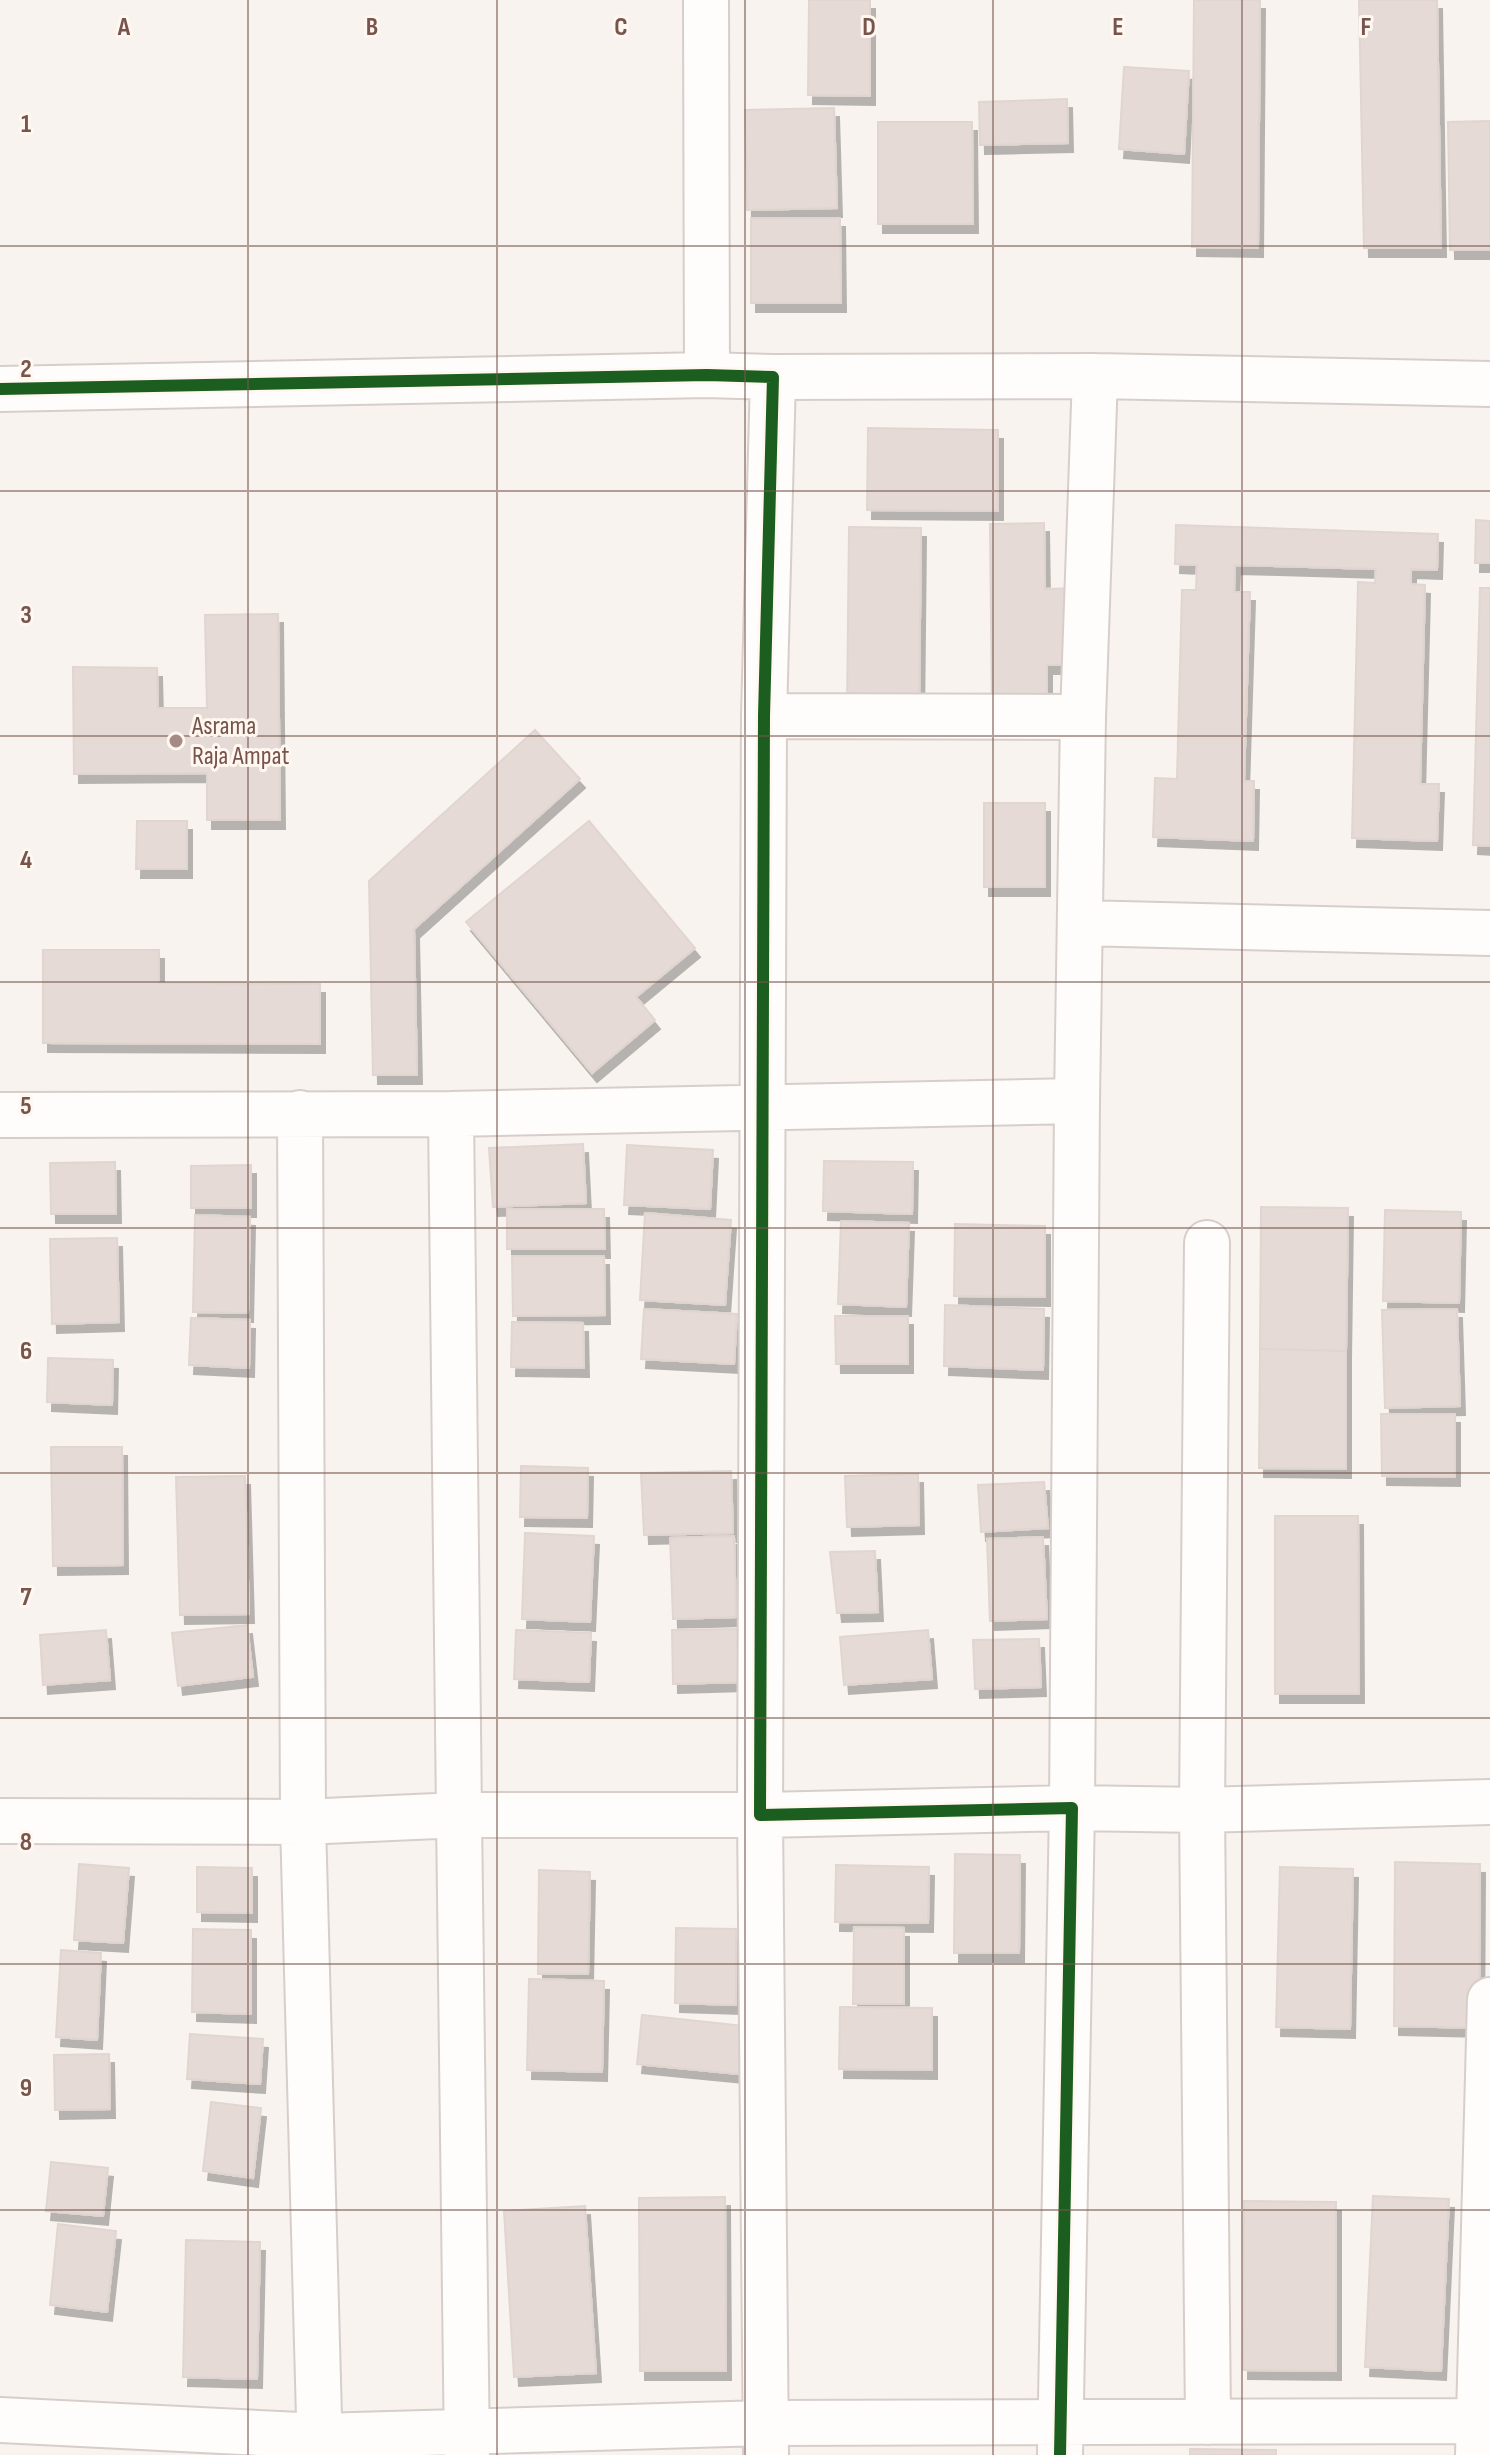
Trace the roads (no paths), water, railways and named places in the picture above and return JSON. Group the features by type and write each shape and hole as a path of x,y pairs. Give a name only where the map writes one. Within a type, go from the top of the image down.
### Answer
{"street":[{"path":"706,0 707,375"},
{"path":"0,389 707,375 1095,376 1490,384"},
{"path":"1061,2438 1072,1808 1083,717 1095,376"},
{"path":"766,2439 760,1815 764,716 773,377"},
{"path":"764,716 1083,717"},
{"path":"1080,923 1490,933"},
{"path":"0,1115 451,1114 1077,1101"},
{"path":"300,1113 303,1822 320,2446"},
{"path":"451,1114 467,2445"},
{"path":"1207,1243 1202,1810 1208,2422"},
{"path":"0,1821 303,1822 459,1815 760,1815 1072,1808 1202,1810 1490,1802"},
{"path":"0,2420 320,2446 1061,2438 1208,2422 1482,2433 1490,2000"}],"place":[{"name":"Asrama Raja Ampat","path":"176,741"}]}
